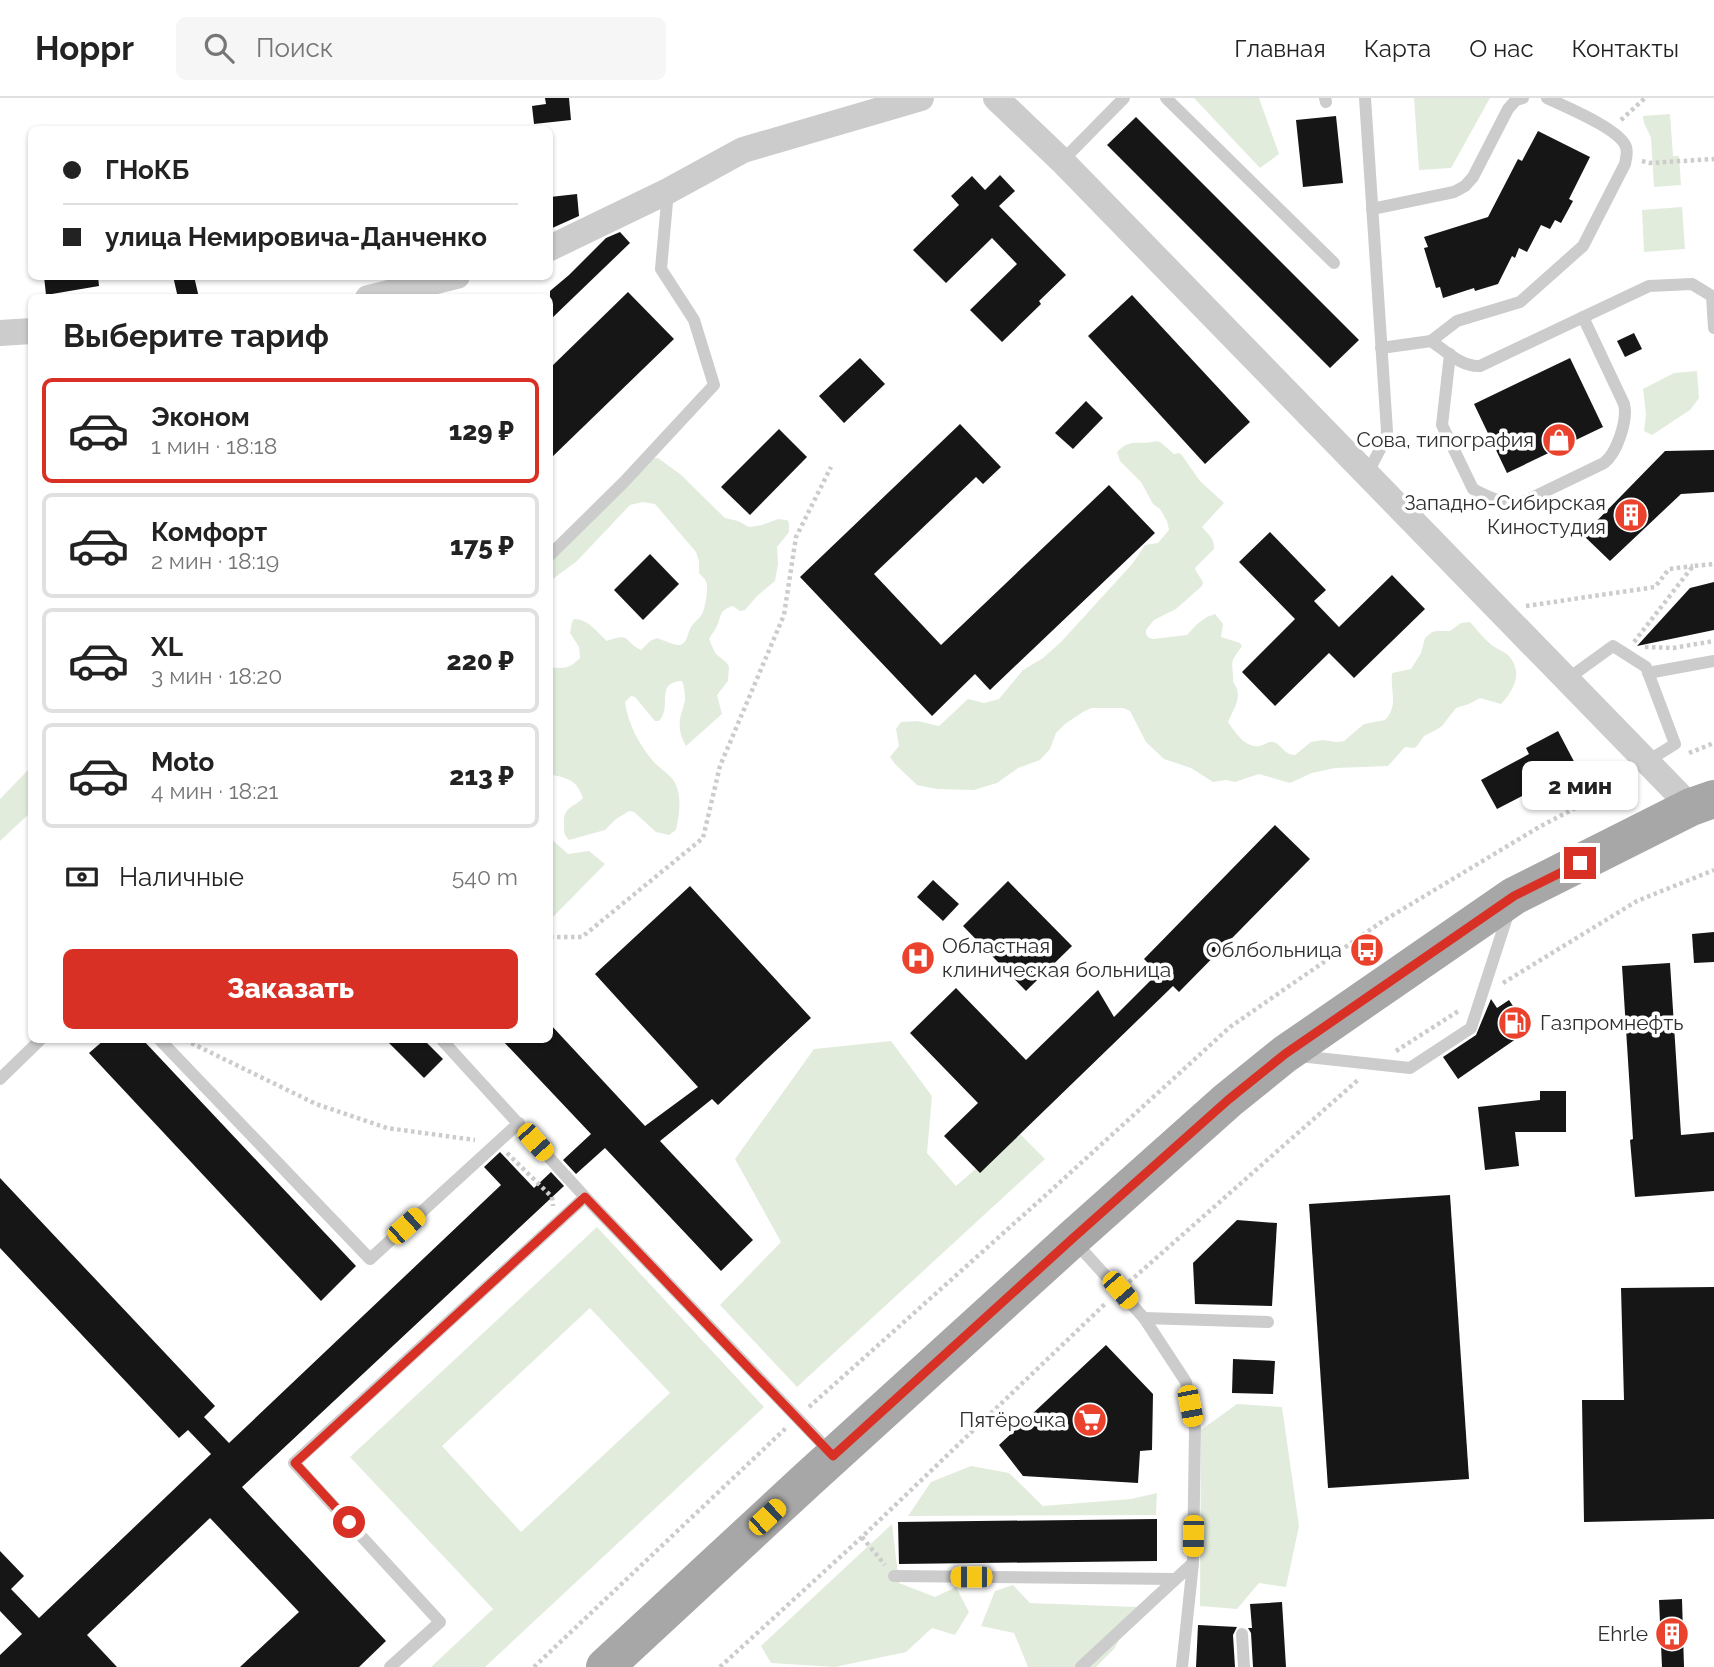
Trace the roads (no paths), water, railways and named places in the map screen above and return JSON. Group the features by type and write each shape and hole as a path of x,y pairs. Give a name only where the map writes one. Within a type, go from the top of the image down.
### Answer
{"main road":[{"path":"605,1667 1072,1239 1228,1100 1285,1054 1514,896 1702,803"}],"street":[{"path":"553,247 668,191 743,150 921,98"},
{"path":"996,98 1062,161 1646,762 1702,803"},
{"path":"384,294 441,280"},
{"path":"0,333 28,331"}],"lane":[{"path":"1062,161 1124,98"},
{"path":"1166,98 1334,262"},
{"path":"1365,98 1387,435 1367,474"},
{"path":"1372,209 1454,192 1465,186 1473,177 1508,109 1516,100 1522,98"},
{"path":"1381,348 1431,341 1457,321 1520,302 1583,246 1625,164 1626,147 1610,130 1547,98"},
{"path":"553,552 624,482 714,385 694,320 661,269 668,191"},
{"path":"1431,341 1462,362 1480,366 1649,286 1692,284 1713,296 1714,328"},
{"path":"1450,354 1442,419 1444,430 1473,489 1508,503 1521,503 1604,463 1614,452 1625,420 1624,404 1583,317"},
{"path":"1566,680 1613,646 1646,667 1675,744 1646,762"},
{"path":"1648,673 1714,661"},
{"path":"1285,1054 1409,1068 1471,1028 1514,896"},
{"path":"0,1079 37,1043"},
{"path":"163,1043 370,1259 519,1124"},
{"path":"445,1043 585,1197 833,1456"},
{"path":"390,1667 440,1622 295,1463 585,1197"},
{"path":"1072,1239 1144,1318 1186,1382 1195,1429 1193,1563 1182,1667"},
{"path":"1144,1318 1268,1322"},
{"path":"1081,1667 1193,1563"},
{"path":"894,1576 1175,1579"},
{"path":"1242,1634 1244,1667"}],"place":[{"name":"Сова, типография","path":"1559,440"},
{"name":"Западно-Сибирская Киностудия","path":"1631,515"},
{"name":"Облбольница","path":"1367,950"},
{"name":"Областная клиническая больница","path":"918,958"},
{"name":"Газпромнефть","path":"1515,1023"},
{"name":"Пятёрочка","path":"1090,1420"},
{"name":"Ehrle","path":"1672,1634"}]}
